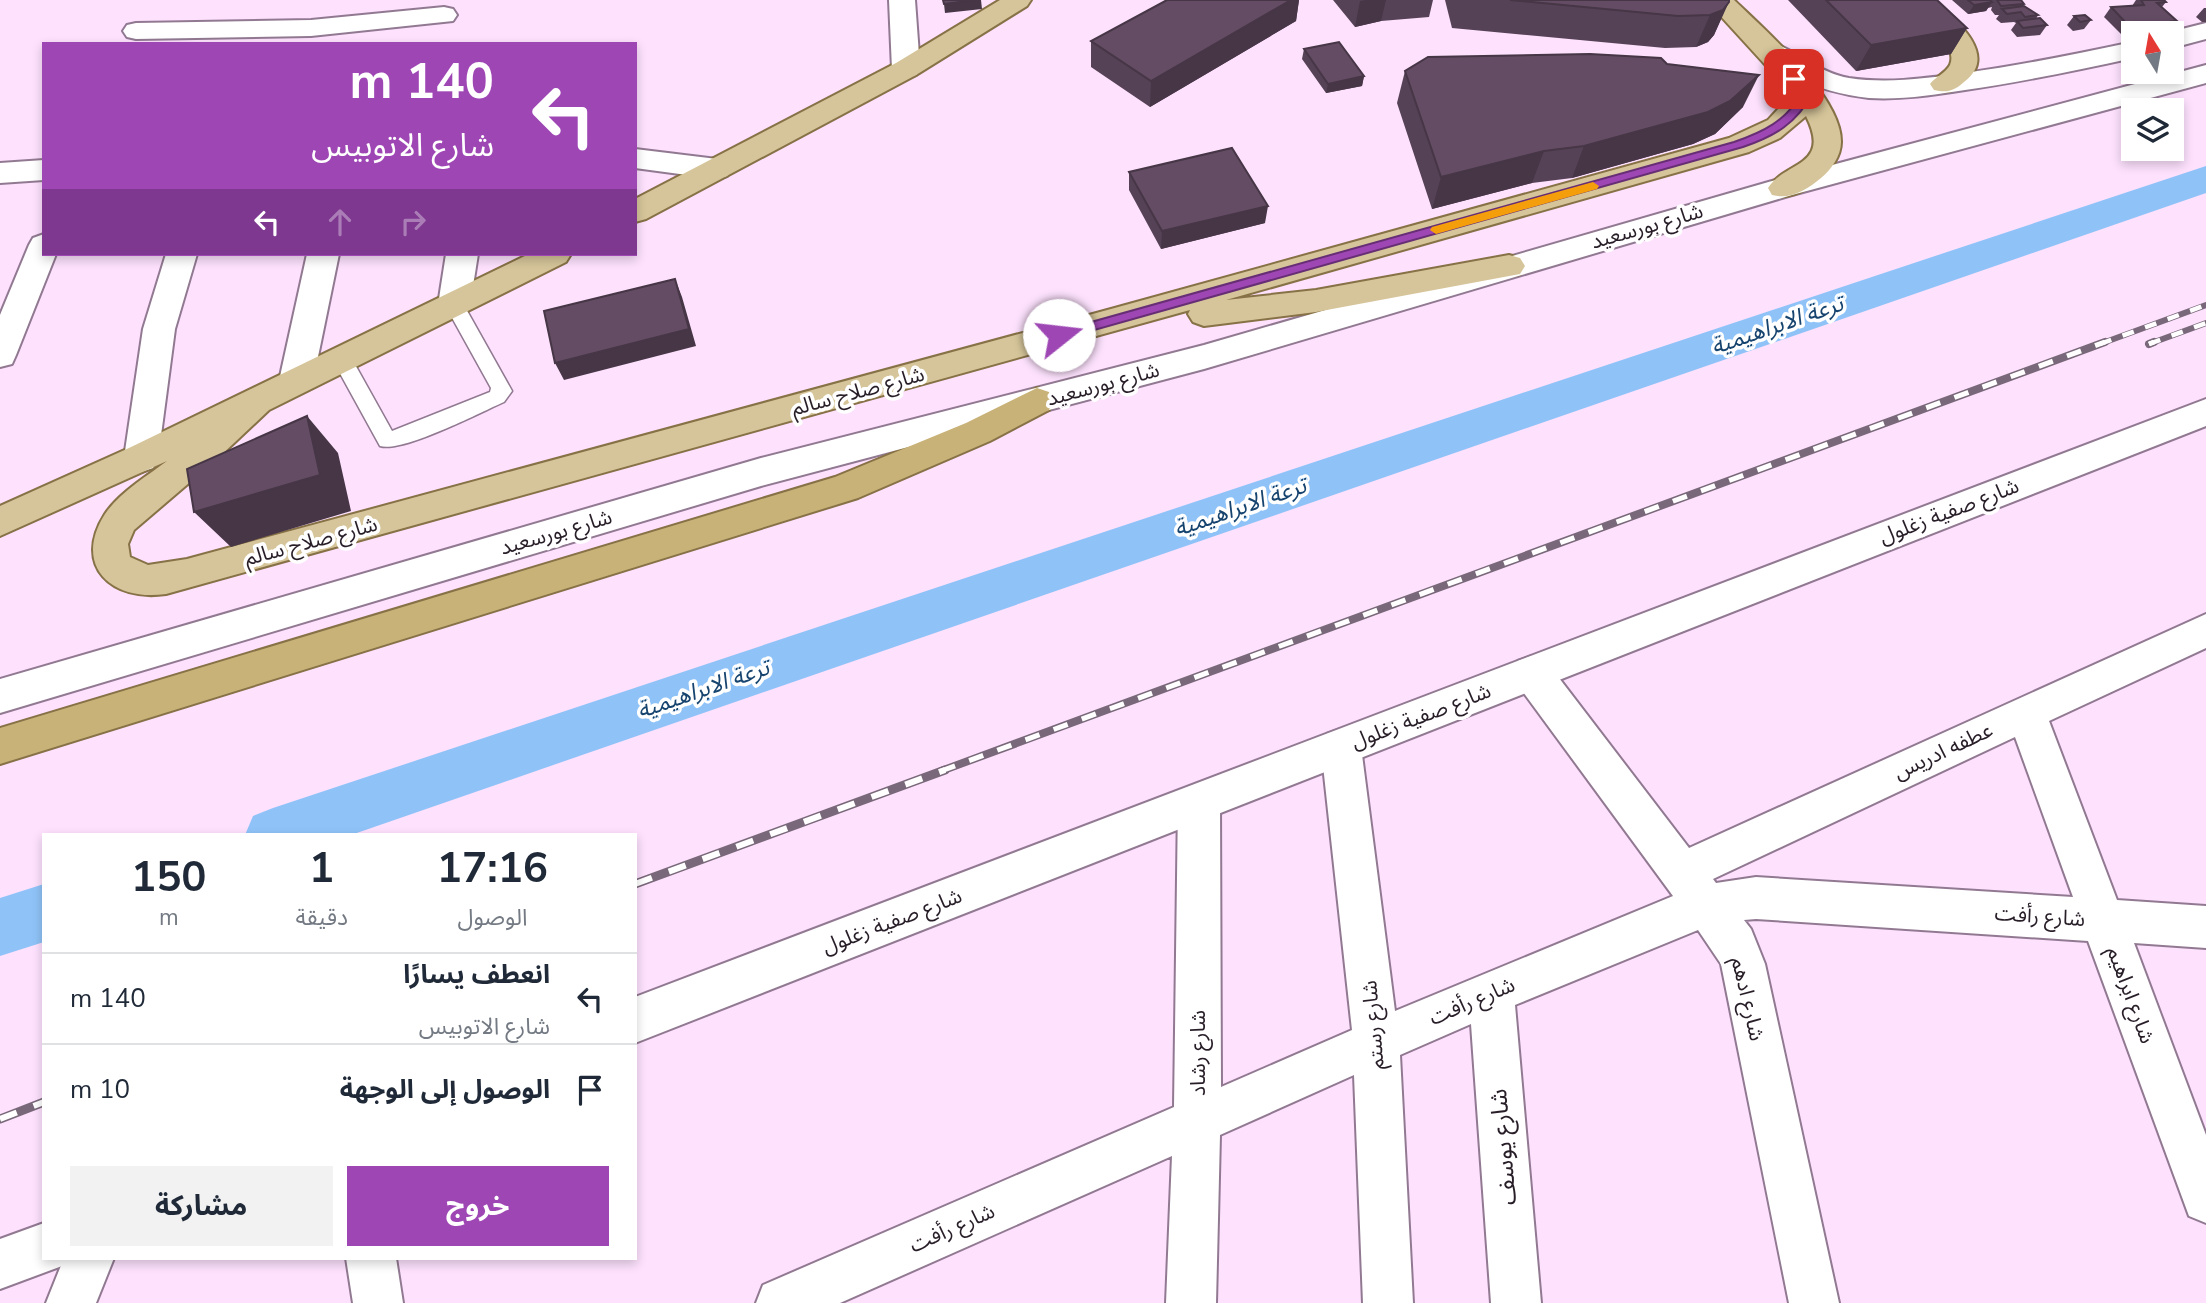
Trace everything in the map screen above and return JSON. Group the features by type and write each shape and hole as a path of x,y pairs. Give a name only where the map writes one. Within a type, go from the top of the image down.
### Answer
{"highway":[{"path":"0,746 845,488 967,437 1037,401"}],"main road":[{"path":"637,211 906,69 1018,0"},
{"path":"1719,0 1807,93 1825,124 1828,140 1824,155 1815,168 1802,179 1783,188"},
{"path":"1917,0 1951,31 1965,51 1963,71 1941,104"},
{"name":"شارع صلاح سالم","path":"257,401 205,450 140,502 119,523 110,544 113,565 130,578 157,582 1111,321 1739,145 1763,136 1783,124 1798,110 1807,93"},
{"name":"شارع صلاح سالم","path":"0,522 141,458 341,357 454,305 551,256"},
{"path":"1111,321 1317,301 1415,286 1509,266"}],"street":[{"path":"902,0 906,69"},
{"path":"137,28 311,28 446,8 438,42"},
{"path":"2184,37 2206,31"},
{"path":"1768,49 1785,63 1808,74 1860,89 1887,91 1941,104 1967,128 1986,131 2001,128"},
{"path":"1941,104 2042,69 2121,53"},
{"name":"شارع بورسعيد","path":"0,696 761,472 1217,354 1509,266 1783,188 2206,74"},
{"path":"637,158 717,169"},
{"path":"0,173 42,170"},
{"path":"0,355 42,250"},
{"path":"141,458 159,329 180,256"},
{"path":"296,381 323,256"},
{"path":"454,305 462,256"},
{"name":"شارع صفية زغلول","path":"637,1019 2206,412"},
{"name":"عطفه ادريس","path":"1693,889 2026,712 2206,630"},
{"name":"شارع ادهم","path":"1532,673 1735,944 1743,964 1814,1303"},
{"name":"شارع ابراهيم","path":"2026,712 2206,1199"},
{"name":"شارع رستم","path":"1341,747 1376,1042 1388,1303"},
{"name":"شارع رشاد","path":"1191,1303 1197,1120 1199,802"},
{"name":"شارع رأفت","path":"780,1303 1491,992 1693,889 1756,898 2206,927"},
{"name":"شارع يوسف","path":"1491,992 1516,1303"},
{"path":"0,1264 42,1249"},
{"path":"71,1303 88,1260"},
{"path":"371,1260 378,1303"}],"lane":[{"path":"341,357 387,440 400,439 496,397 502,391 454,305"}],"building":[{"path":"943,0 975,0 944,4"},
{"path":"1167,0 1291,0 1151,81 1091,41"},
{"path":"1510,0 1729,2 1723,10 1710,15 1678,16"},
{"path":"1826,0 1937,0 1967,28 1871,45"},
{"path":"1968,0 1990,0 1992,2 1974,5"},
{"path":"1997,0 2021,0 2024,4 2001,6"},
{"path":"2141,0 2164,0 2166,2 2157,3 2177,21 2124,21 2111,7 2144,5"},
{"path":"2024,6 2038,15 2025,17 2021,12 2007,14 2002,9"},
{"path":"2085,15 2091,20 2080,22 2074,16"},
{"path":"2040,18 2047,25 2023,28 2017,21"},
{"path":"1339,42 1364,76 1328,84 1304,49"},
{"path":"1590,54 1661,58 1667,64 1759,75 1730,101 1708,112 1584,146 1544,151 1441,177 1405,71 1428,57"},
{"path":"1232,148 1268,206 1162,231 1129,172"},
{"path":"675,279 689,329 555,363 544,311"},
{"path":"307,416 320,475 194,512 187,469"}],"waterway":[{"name":"ترعة الابراهيمية","path":"279,833 2206,179"},
{"name":"ترعة الابراهيمية","path":"0,927 42,914"}],"railway":[{"path":"2100,344 2206,305"},
{"path":"2154,342 2149,344 2206,323"},
{"path":"941,771 2105,342"},
{"path":"637,883 945,770"},
{"path":"0,1119 42,1103"}],"slow traffic":[{"path":"1436,230 1593,186"}],"route":[{"path":"1059,335 1739,145 1763,136 1783,124 1798,110 1807,93 1794,79"}]}
